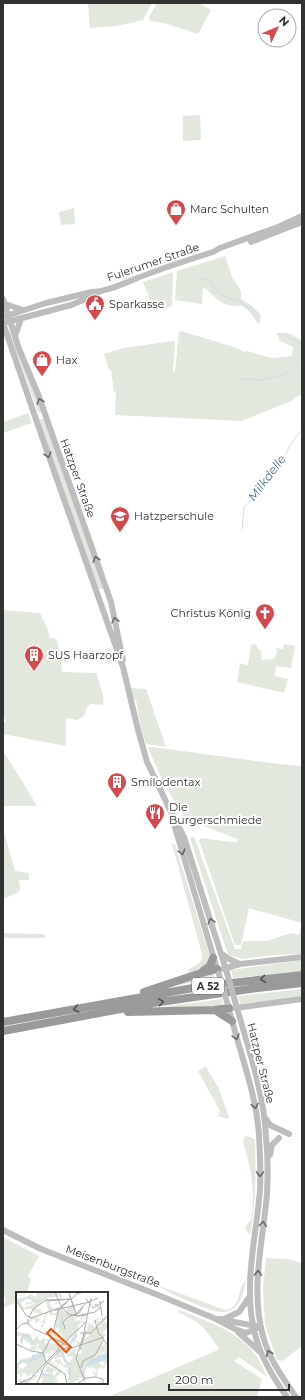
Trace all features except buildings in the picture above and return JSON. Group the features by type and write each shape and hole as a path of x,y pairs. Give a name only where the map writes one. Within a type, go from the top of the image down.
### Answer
{"highway":[{"path":"198,974 208,968 213,958"},
{"path":"114,1002 198,974 222,971"},
{"name":"A 52","path":"3,1022 204,986 302,975"},
{"name":"A 52","path":"3,1031 205,995 302,983"},
{"path":"95,1014 173,1010 215,1010 232,1004"},
{"path":"215,1010 232,1021"}],"main road":[{"name":"Fulerumer Straße","path":"7,318 21,319 71,305 99,292 278,228 302,216"},
{"name":"Fulerumer Straße","path":"213,252 221,252 260,239 302,222"},
{"name":"Fulerumer Straße","path":"7,318 23,310 46,303 92,292 99,292"},
{"path":"69,298 71,305"},
{"path":"4,301 23,310"},
{"name":"Hatzper Straße","path":"4,301 7,318 38,394 111,602 123,660 123,667"},
{"path":"3,323 7,318"},
{"path":"14,336 21,319"},
{"name":"Hatzper Straße","path":"3,323 5,334 123,667 146,757 154,778 184,837 222,954 222,971 232,1004 241,1019 257,1079 266,1131 268,1167 267,1194 257,1292 261,1327"},
{"name":"Hatzper Straße","path":"172,814 213,958 222,971"},
{"path":"222,954 240,964"},
{"path":"222,971 240,964 302,957"},
{"path":"232,1004 250,1005 302,1000"},
{"name":"Hatzper Straße","path":"232,1004 232,1021 255,1104 259,1135 260,1189 251,1264 250,1296 254,1328"},
{"path":"241,1019 244,1012 250,1005"},
{"path":"263,1115 270,1125 289,1134"},
{"path":"268,1167 272,1145 279,1138"},
{"name":"Meisenburgstraße","path":"3,1230 68,1260 164,1296 216,1319 236,1330 246,1333 254,1328 261,1327"},
{"path":"224,1319 239,1312 250,1296"},
{"name":"Meisenburgstraße","path":"216,1319 224,1319 254,1328"},
{"path":"261,1327 272,1360 296,1397"},
{"path":"254,1328 261,1353 268,1368 286,1397"},
{"path":"236,1330 261,1353"}],"shaded area":[{"path":"88,3 152,3 143,20 117,26 90,28"},
{"path":"157,3 199,3 211,10 198,34 164,23 150,21 149,17"},
{"path":"200,115 201,140 183,141 183,116"},
{"path":"74,208 75,224 61,225 59,212"},
{"path":"225,256 232,277 241,291 241,299 252,306 261,315 259,325 249,311 241,305 233,306 223,303 203,287 202,304 175,300 177,271"},
{"path":"173,272 172,306 155,311 143,282"},
{"path":"8,330 20,360 28,374 42,411 40,413 38,412"},
{"path":"181,331 237,348 244,352 247,351 272,358 292,356 293,347 280,341 277,333 288,333 302,340 302,395 242,421 115,415 116,391 114,392 111,370 109,370 104,354 124,348 173,341 175,342 173,371 175,372 179,332"},
{"path":"28,413 32,423 3,433 3,422"},
{"path":"40,419 45,420 105,589 99,589 97,586 38,421"},
{"path":"3,610 40,613 50,638 57,639 62,672 97,673 103,693 103,705 90,704 86,709 84,716 77,720 66,718 66,746 3,734 3,724 6,720 3,717"},
{"path":"253,644 258,646 257,648 261,651 262,660 274,659 277,652 276,648 283,649 284,644 295,646 291,668 276,666 275,676 288,679 284,693 237,682 240,665 238,663 248,665 251,645"},
{"path":"131,688 146,689 166,747 146,744 141,729 136,700 133,699"},
{"path":"153,747 302,766 302,923 249,908 241,945 235,945 199,841 201,838 237,842 237,839 204,826 190,826 165,786 148,748"},
{"path":"3,752 9,760 37,806 3,806"},
{"path":"3,829 15,871 29,873 29,880 19,880 19,892 3,899"},
{"path":"194,836 235,949 241,949 243,941 267,941 291,933 299,935 302,923 302,954 274,955 242,959 229,955 190,838"},
{"path":"172,844 175,844 209,954 209,959 202,968 188,973 189,969 200,962 202,954"},
{"path":"3,933 44,934 45,938 3,938"},
{"path":"302,960 302,971 233,978 231,970"},
{"path":"213,972 215,978 165,988"},
{"path":"302,989 302,997 240,1004 238,996"},
{"path":"222,999 223,1006 157,1008 160,1007"},
{"path":"205,1067 218,1087 229,1117 227,1119 218,1116 220,1111 198,1071"},
{"path":"246,1136 255,1140 255,1188 250,1235 245,1229 251,1219 253,1189 243,1142"},
{"path":"3,1237 39,1256 28,1276 31,1279 27,1292 16,1292 16,1302 3,1308 6,1300 3,1290"},
{"path":"266,1258 288,1259 302,1263 302,1346 282,1361 277,1360 265,1325 263,1288"},
{"path":"246,1280 240,1302 235,1308 222,1312 204,1308 157,1285 225,1310 231,1308 237,1302 241,1288"},
{"path":"179,1310 220,1327 247,1345 260,1362 267,1377 239,1357 234,1361 262,1379 257,1397 108,1397 218,1350 219,1348 203,1327 197,1322 178,1312"}],"waterway":[{"path":"198,280 208,278 219,294 242,303 258,317"},
{"path":"277,334 282,334 302,344"},
{"path":"240,379 264,380 284,374 302,361"},
{"name":"Milkdelle","path":"242,529 244,508 281,463 289,447 298,434 302,431"}],"place":[{"name":"Marc Schulten","path":"176,226"},
{"name":"Sparkasse","path":"95,321"},
{"name":"Hax","path":"42,377"},
{"name":"Hatzperschule","path":"120,533"},
{"name":"Christus König","path":"265,630"},
{"name":"SUS Haarzopf","path":"34,672"},
{"name":"Smilodentax","path":"117,799"},
{"name":"Die Burgerschmiede","path":"155,830"}]}
